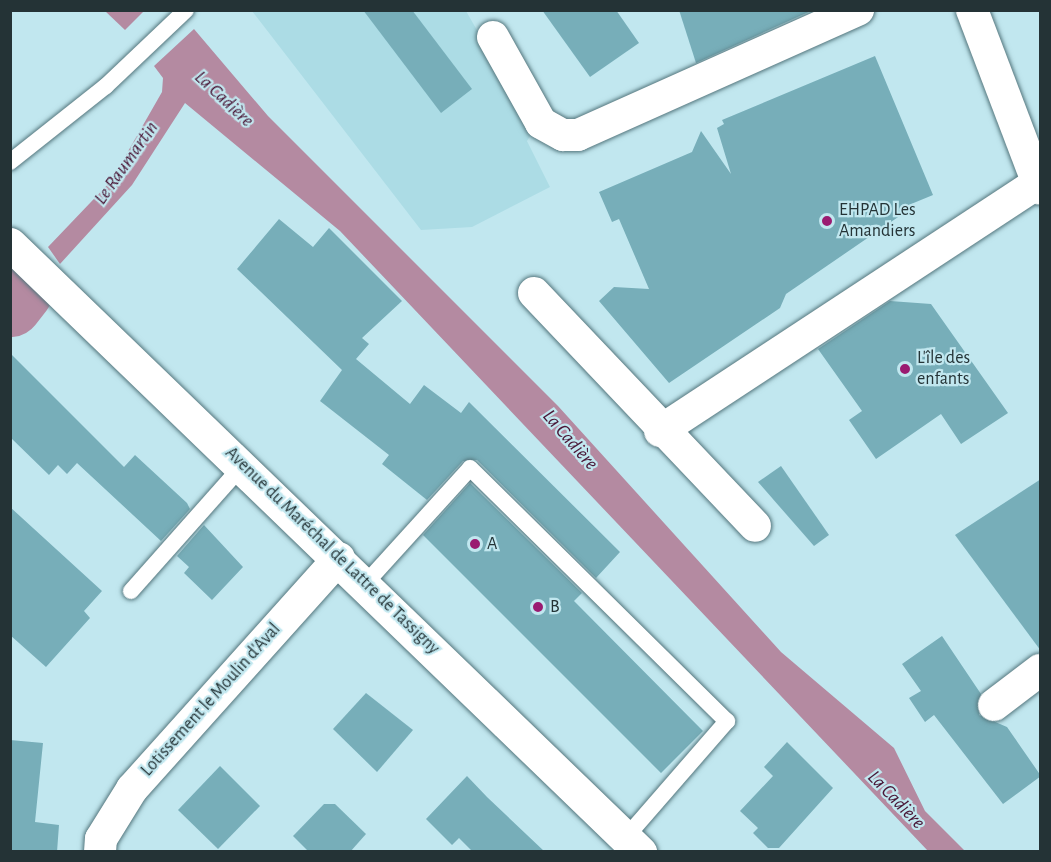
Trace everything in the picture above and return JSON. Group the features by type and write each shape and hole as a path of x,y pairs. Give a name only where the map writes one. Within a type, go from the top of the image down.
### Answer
{"main road":[{"name":"Avenue du Maréchal de Lattre de Tassigny","path":"15,249 56,282 633,844"}],"street":[{"path":"493,37 541,123 563,135 578,135 858,10"},
{"path":"660,431 1039,186 972,10"},
{"path":"534,292 660,431 755,526"},
{"name":"Lotissement le Moulin d'Aval","path":"100,852 101,839 132,789 339,558"},
{"path":"994,705 1041,670"}],"lane":[{"path":"10,162 122,71 186,10"},
{"path":"131,591 243,465"},
{"path":"365,584 470,468 727,721 633,844"}],"shaded area":[{"path":"252,11 466,11 534,130 527,141 550,187 472,227 421,230"}],"water":[{"path":"105,11 144,11 125,30"},
{"name":"La Cadière","path":"194,29 268,116 558,406 781,652 894,748 925,811 965,851 928,851 340,231 185,103 132,185 60,264 48,247 111,181 162,92 163,78 154,66"}],"building":[{"path":"363,10 412,10 472,89 441,113"},
{"path":"542,10 616,10 639,43 590,77"},
{"path":"679,10 813,10 696,63"},
{"name":"EHPAD Les Amandiers","path":"875,56 933,195 899,209 904,213 786,294 780,308 669,383 599,301 614,287 649,289 619,219 612,222 599,192 692,152 701,131 731,174 717,128 724,124 722,120"},
{"path":"279,219 313,247 329,228 402,301 362,338 369,344 356,359 410,404 424,385 461,413 469,402 620,552 596,578 477,460 463,461 427,500 382,464 389,455 320,401 342,370 237,269"},
{"name":"L'île des enfants","path":"890,301 931,304 1008,413 961,444 941,414 876,459 849,420 862,411 818,349"},
{"path":"10,353 124,467 135,455 187,503 190,509 161,541 77,463 67,474 58,465 49,475 10,437"},
{"path":"781,466 829,535 814,546 758,482"},
{"path":"1041,479 1041,651 955,535"},
{"path":"470,483 582,593 574,601 703,731 661,773 423,535"},
{"path":"10,507 102,591 84,611 90,618 46,667 10,635"},
{"path":"204,525 243,567 212,600 184,573 189,567 177,556"},
{"path":"942,636 981,694 979,715 1007,727 1041,776 1003,804 934,715 925,722 909,698 921,691 902,664"},
{"path":"366,693 413,730 377,772 333,729"},
{"path":"10,740 43,743 35,822 59,825 57,852 10,852"},
{"path":"787,742 833,788 779,848 768,848 753,833 758,828 740,811 773,776 764,767"},
{"path":"220,766 260,806 218,849 178,810"},
{"path":"467,776 545,852 473,852 459,838 452,845 426,819"},
{"path":"324,804 335,804 366,834 350,852 309,852 293,836"}],"waterway":[{"name":"Le Raumartin","path":"10,305 21,291"}],"place":[{"name":"EHPAD Les Amandiers","path":"827,221"},
{"name":"L'île des enfants","path":"905,369"},
{"name":"A","path":"475,544"},
{"name":"B","path":"538,607"}]}
